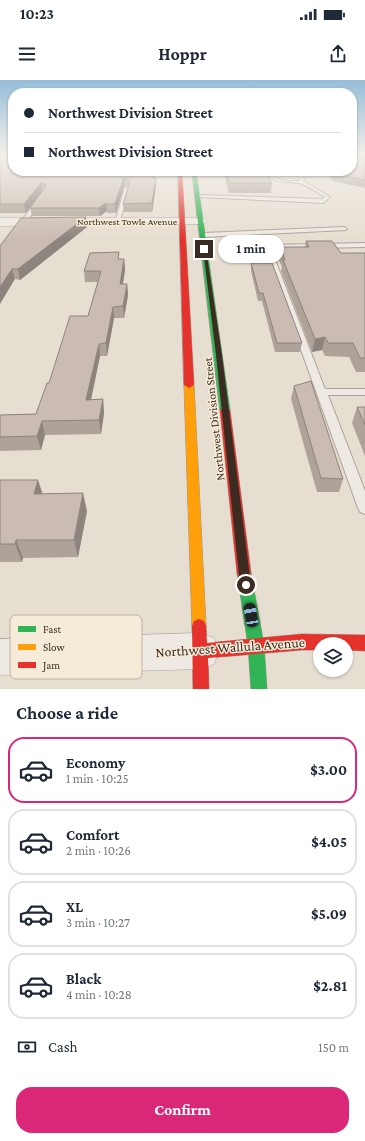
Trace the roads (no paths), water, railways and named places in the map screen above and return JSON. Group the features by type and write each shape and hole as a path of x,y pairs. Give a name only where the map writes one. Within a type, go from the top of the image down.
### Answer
{"main road":[{"name":"Northwest Division Street","path":"181,182 201,651 201,689"},
{"name":"Northwest Division Street","path":"196,182 219,355 246,585 256,645 259,689"},
{"name":"Northwest Wallula Avenue","path":"201,651 302,642 365,643"}],"street":[{"name":"Northwest Towle Avenue","path":"0,222 201,221"},
{"name":"Northwest Wallula Avenue","path":"142,653 201,651"},
{"name":"Northwest Wallula Avenue","path":"0,657 10,657"}],"lane":[{"path":"198,196 323,201 327,199 328,197 324,193 302,182"},
{"path":"117,221 127,188"},
{"path":"24,222 44,193"},
{"path":"202,235 344,229"},
{"path":"365,246 267,247 365,508"},
{"path":"322,392 365,392"}]}
